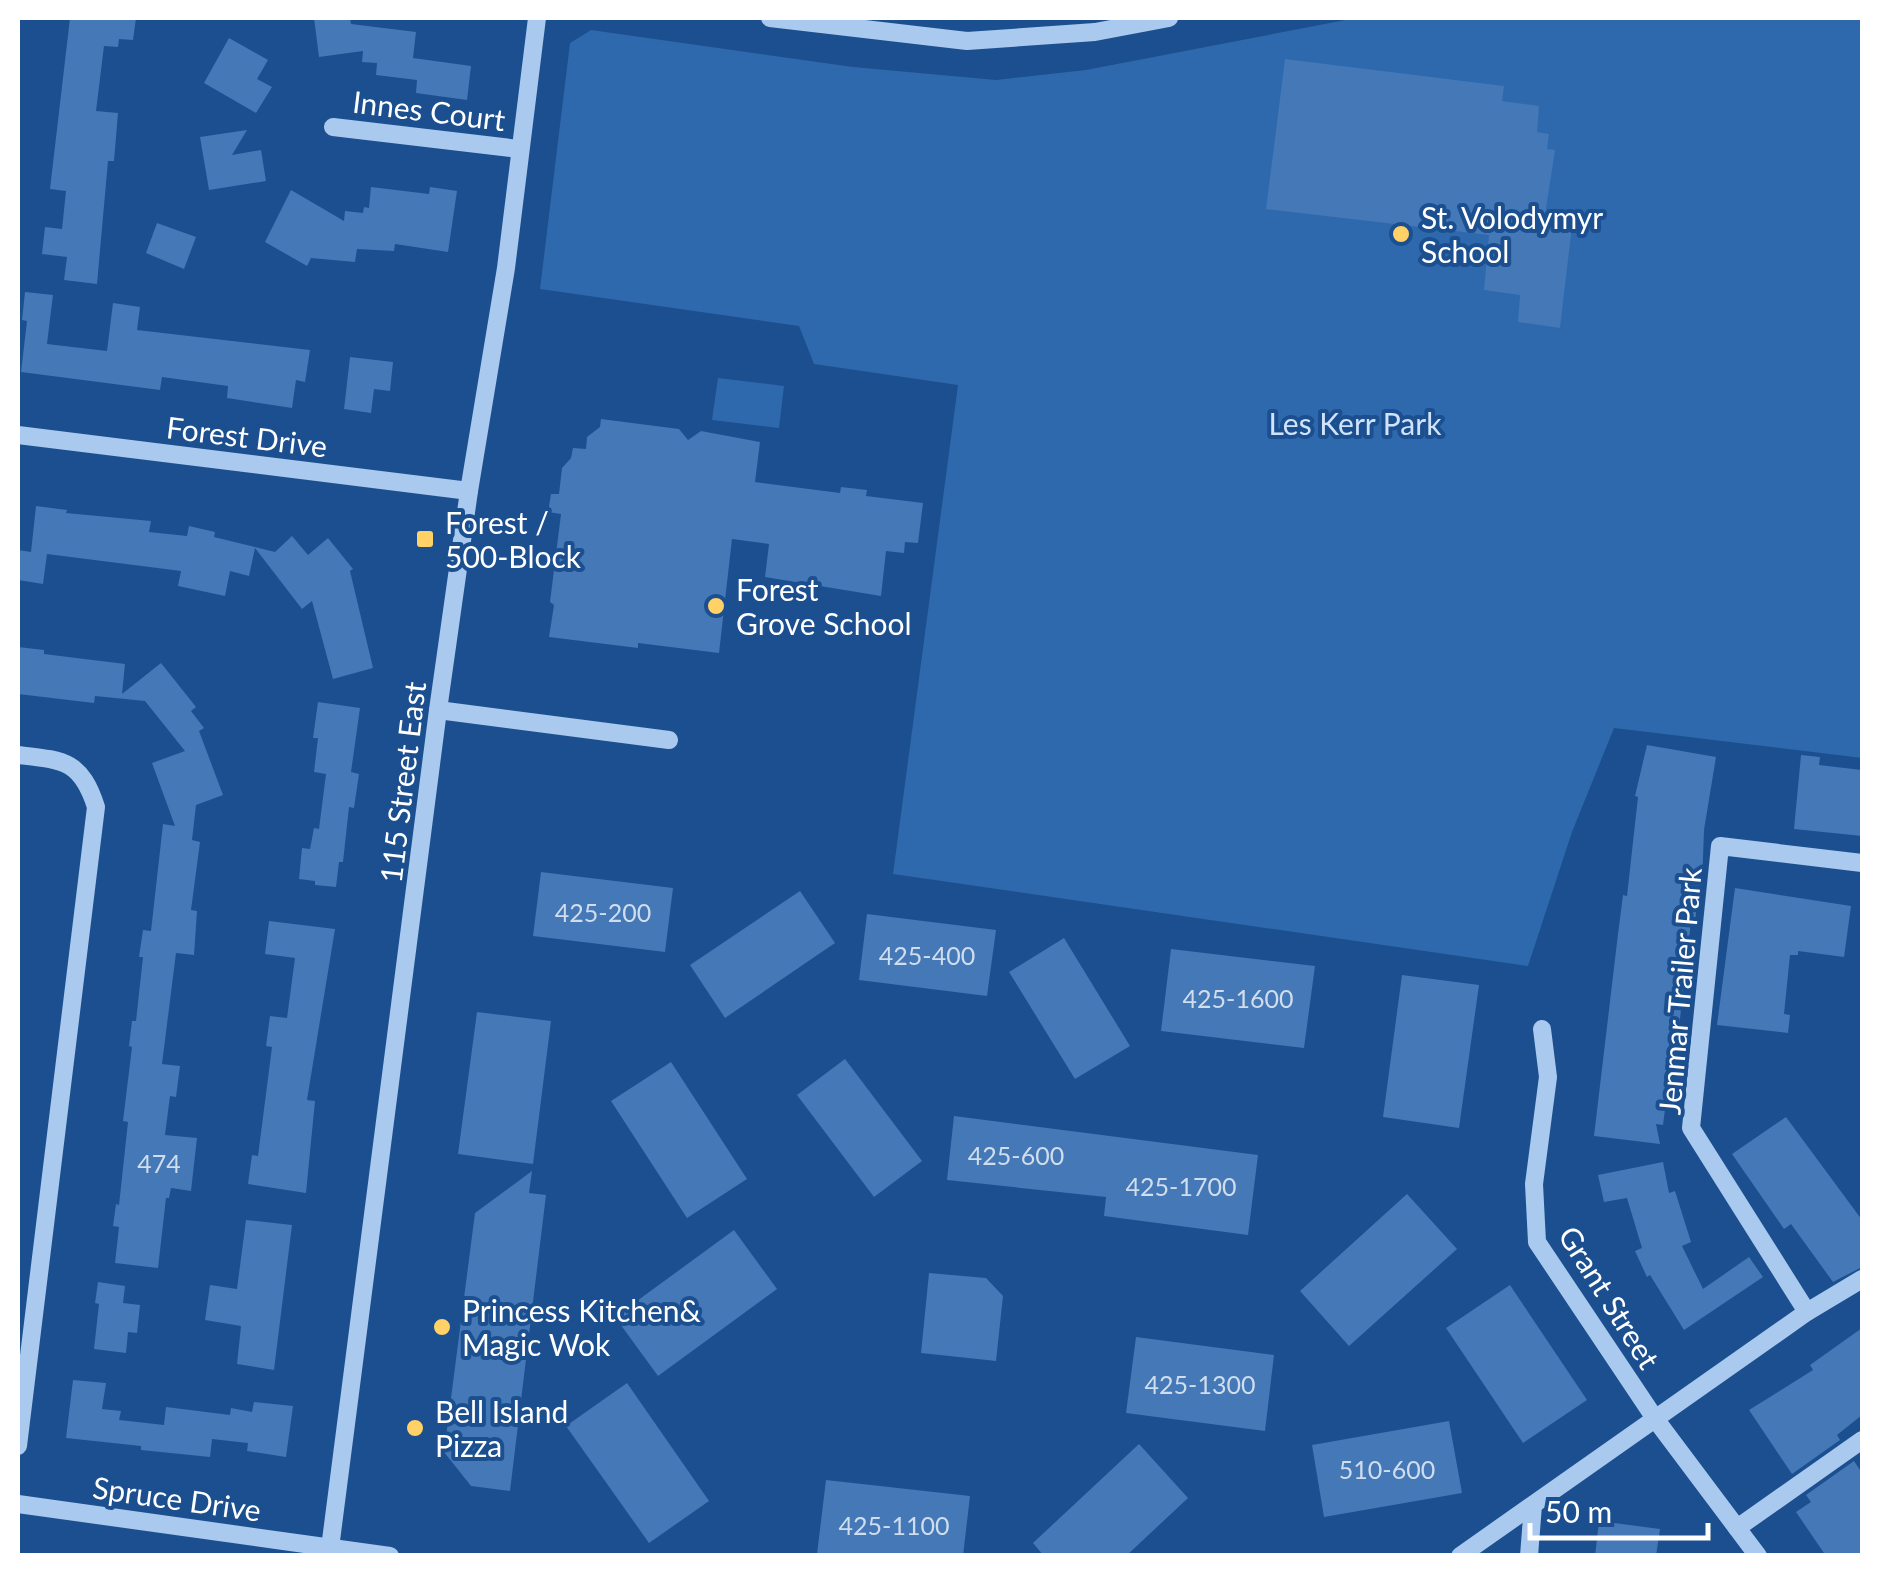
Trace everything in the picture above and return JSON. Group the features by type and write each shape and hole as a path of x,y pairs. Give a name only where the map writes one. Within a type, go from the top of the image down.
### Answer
{"street":[{"name":"115 Street East","path":"329,1551 438,710 506,268 538,18"},
{"path":"770,18 846,22 924,38 1005,40 1096,32 1168,18"},
{"name":"Innes Court","path":"332,126 519,149"},
{"name":"Forest Drive","path":"18,435 469,492"},
{"path":"438,710 669,740"},
{"path":"18,755 60,760 76,768 88,780 96,806 18,1446"},
{"name":"Jenmar Trailer Park","path":"1808,1312 1691,1128 1720,846 1862,862"},
{"name":"Grant Street","path":"1542,1029 1548,1077 1534,1184 1537,1242 1656,1420 1758,1556"},
{"path":"1460,1556 1808,1312 1862,1279"},
{"path":"1737,1528 1862,1440"},
{"name":"Spruce Drive","path":"18,1504 329,1551 390,1556"},
{"path":"1530,1556 1533,1505"}],"green space":[{"name":"Les Kerr Park","path":"1356,18 1862,18 1862,758 1614,728 1572,832 1528,966 893,874 958,385 814,364 799,326 540,289 570,43 591,30 853,67 996,80 1086,70"},
{"path":"718,378 784,386 779,428 712,420"}],"building":[{"path":"70,18 136,18 133,40 119,39 118,47 104,46 96,111 118,113 114,161 108,161 97,284 64,280 67,257 42,254 45,227 62,229 66,191 50,189"},
{"path":"314,18 350,18 351,24 416,32 413,58 471,66 467,100 416,93 417,80 376,75 377,63 362,62 363,51 319,57"},
{"path":"229,38 268,60 257,79 272,87 256,113 204,83"},
{"path":"1285,59 1504,86 1502,101 1539,106 1537,132 1549,134 1547,149 1555,150 1545,215 1573,218 1560,328 1518,322 1520,295 1484,290 1489,235 1266,209"},
{"path":"247,130 232,155 261,150 266,181 209,190 200,137"},
{"path":"371,187 429,194 430,187 457,191 448,252 395,244 394,251 357,249 355,262 311,258 307,266 265,242 291,190 344,221 345,211 363,213 364,207 369,208"},
{"path":"157,223 196,237 184,269 146,253"},
{"path":"25,292 53,295 47,344 107,351 113,303 140,307 137,330 310,350 305,382 296,380 292,408 227,398 228,386 162,377 160,390 21,372 27,321 22,320"},
{"path":"350,357 393,362 390,391 374,389 371,413 344,409"},
{"path":"601,419 679,429 688,440 701,431 760,442 755,482 840,493 841,487 867,490 866,496 923,503 918,543 905,542 904,553 886,551 881,596 765,577 769,544 732,539 719,653 549,637 561,514 548,512 551,494 559,494 562,468 571,458 573,448 586,449 587,437 600,427"},
{"path":"36,506 67,510 66,513 151,521 149,532 187,536 189,526 215,532 214,537 275,552 292,536 308,555 328,538 353,569 350,571 373,668 333,679 312,601 302,609 255,548 249,576 230,571 225,596 178,586 181,571 47,554 43,584 18,580 18,550 31,552"},
{"path":"18,647 125,664 122,694 161,663 196,707 191,711 204,728 199,731 223,795 196,805 192,840 200,842 191,910 197,911 194,955 176,953 162,1064 180,1066 176,1097 170,1096 165,1135 197,1138 191,1191 171,1188 166,1198 158,1268 115,1263 119,1227 113,1226 128,1122 123,1121 143,930 151,931 163,824 175,826 152,763 185,751 145,701 95,696 94,703 18,694"},
{"path":"318,702 360,708 351,772 359,774 354,808 349,807 336,887 299,879 302,848 310,849 314,828 319,829 326,774 314,772"},
{"path":"1647,745 1716,757 1704,830 1702,886 1699,885 1695,922 1691,921 1674,1072 1670,1071 1663,1125 1656,1124 1660,1144 1594,1136 1623,895 1627,896 1638,797 1635,796"},
{"path":"1801,755 1820,757 1819,765 1862,770 1862,836 1794,829"},
{"path":"541,872 673,888 665,952 533,936"},
{"path":"1735,888 1851,906 1844,957 1798,951 1798,955 1790,955 1784,1014 1790,1015 1788,1033 1717,1025"},
{"path":"800,891 835,943 725,1018 690,965"},
{"path":"867,914 996,930 987,996 859,980"},
{"path":"269,921 335,929 307,1100 315,1101 306,1193 248,1184 252,1155 258,1156 272,1047 266,1046 270,1016 287,1018 295,958 265,954"},
{"path":"1064,938 1130,1046 1075,1079 1009,972"},
{"path":"1171,949 1315,966 1304,1048 1161,1031"},
{"path":"1402,975 1479,985 1459,1128 1383,1117"},
{"path":"477,1012 551,1021 533,1164 458,1154"},
{"path":"845,1059 922,1161 874,1197 797,1095"},
{"path":"671,1062 747,1179 687,1218 611,1101"},
{"path":"954,1116 1258,1155 1248,1235 1104,1216 1106,1197 947,1180"},
{"path":"1786,1117 1862,1220 1862,1267 1833,1282 1791,1224 1784,1229 1732,1154"},
{"path":"1663,1162 1669,1193 1675,1191 1691,1242 1682,1246 1703,1289 1749,1257 1763,1277 1684,1330 1650,1275 1647,1277 1635,1251 1642,1248 1627,1198 1604,1202 1598,1175"},
{"path":"532,1171 529,1193 546,1195 510,1491 471,1486 444,1452 475,1213"},
{"path":"1407,1194 1457,1249 1349,1346 1300,1291"},
{"path":"246,1220 292,1225 274,1370 237,1364 241,1326 205,1320 210,1285 237,1289"},
{"path":"734,1230 777,1289 658,1376 615,1317"},
{"path":"929,1273 986,1278 1003,1296 996,1361 921,1353"},
{"path":"98,1282 125,1286 123,1303 140,1305 137,1333 128,1332 126,1353 94,1349"},
{"path":"1510,1285 1587,1400 1523,1443 1446,1328"},
{"path":"1862,1328 1862,1415 1837,1435 1840,1440 1792,1474 1749,1410 1813,1370 1810,1365"},
{"path":"1136,1337 1274,1355 1265,1431 1126,1413"},
{"path":"73,1380 106,1383 102,1409 121,1411 119,1420 164,1425 166,1407 230,1415 231,1408 252,1412 254,1402 293,1406 286,1457 247,1451 248,1443 212,1439 210,1457 66,1438"},
{"path":"627,1383 709,1501 649,1543 566,1426"},
{"path":"1449,1421 1462,1493 1324,1517 1312,1445"},
{"path":"1139,1444 1188,1498 1126,1556 1044,1556 1033,1543"},
{"path":"1854,1461 1862,1473 1862,1556 1826,1556 1796,1512 1811,1502 1806,1495"},
{"path":"826,1480 970,1496 963,1556 817,1554"},
{"path":"1599,1521 1660,1529 1656,1556 1595,1556"}],"place":[{"name":"St. Volodymyr School","path":"1401,234"},
{"name":"Forest / 500-Block","path":"425,539"},
{"name":"Forest Grove School","path":"716,606"},
{"name":"Princess Kitchen& Magic Wok","path":"442,1327"},
{"name":"Bell Island Pizza","path":"415,1428"}]}
